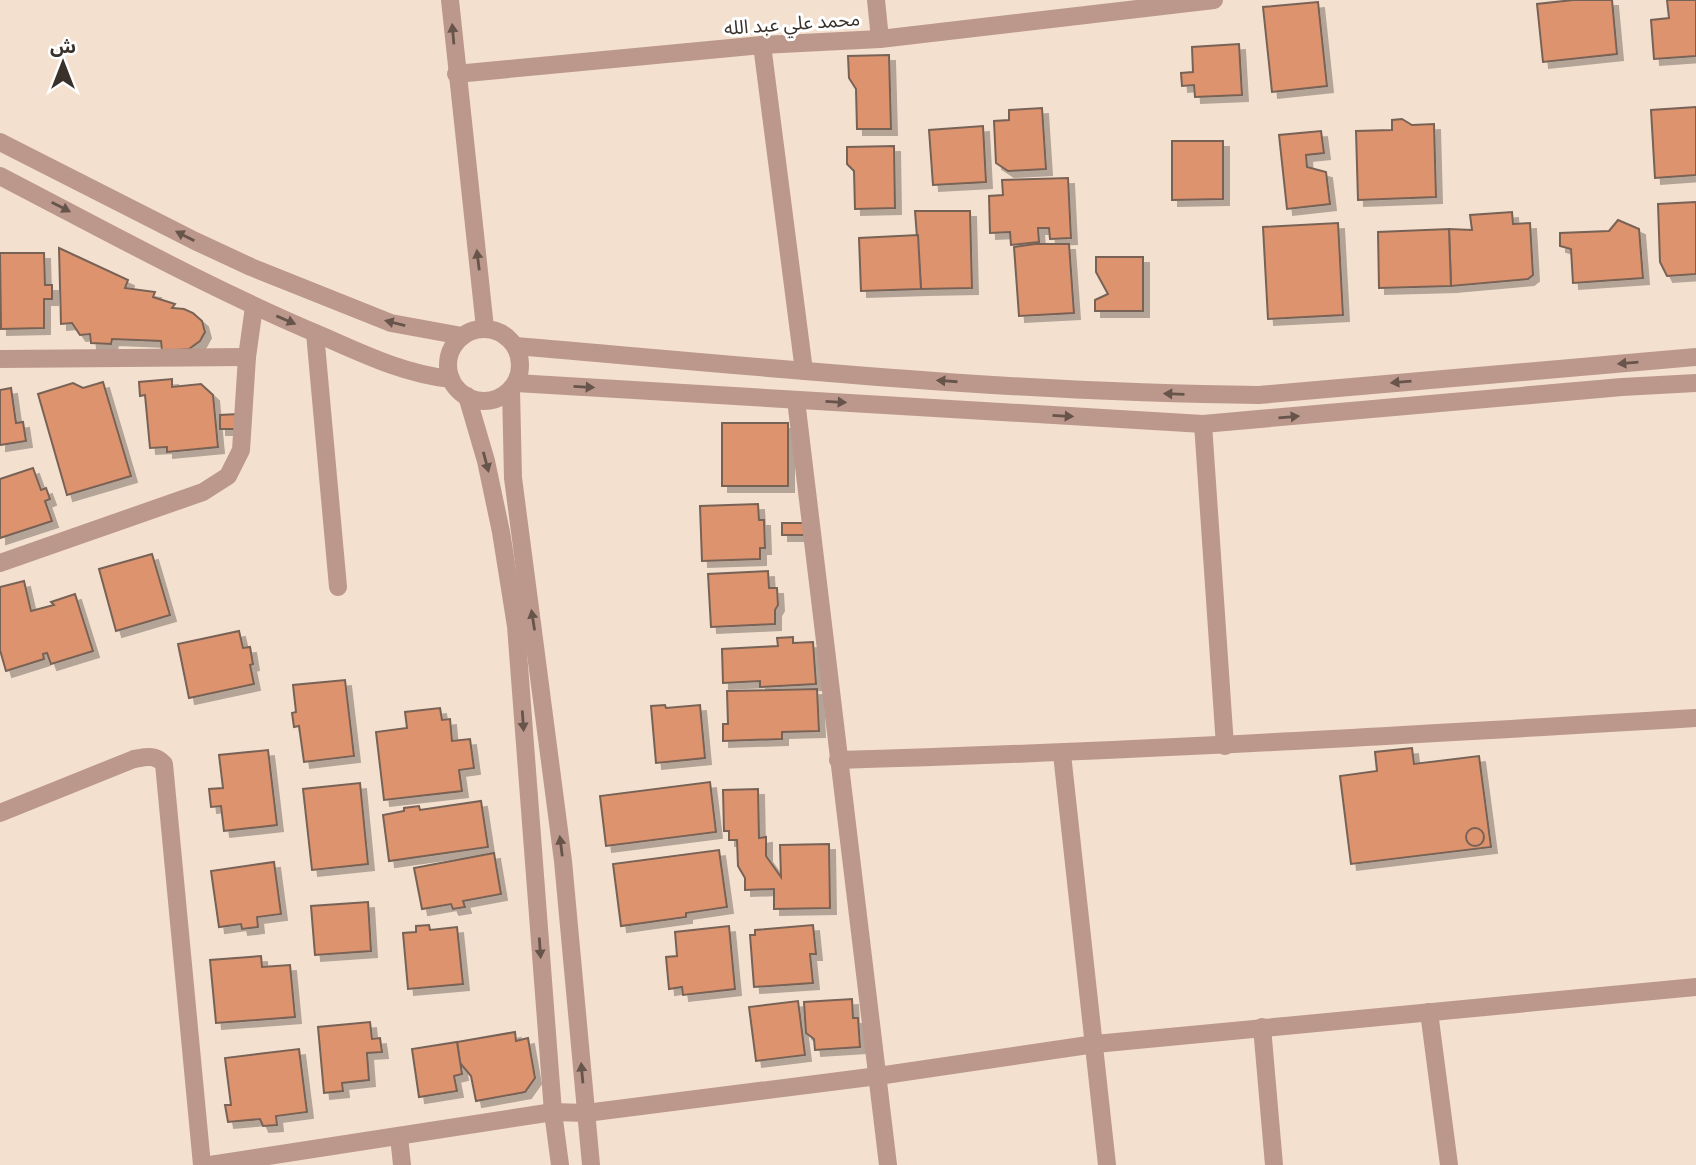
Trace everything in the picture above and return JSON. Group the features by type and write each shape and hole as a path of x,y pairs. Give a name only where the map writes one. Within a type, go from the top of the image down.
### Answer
{"street":[{"path":"450,0 485,328"},
{"path":"876,0 880,39"},
{"name":"محمد علي عبد الله","path":"456,74 762,45 880,39 1214,0"},
{"path":"762,45 804,371"},
{"path":"0,142 251,267 391,323 462,336"},
{"path":"0,176 254,307 401,370 427,377 451,379"},
{"path":"0,563 203,492 228,476 241,450 247,357 254,307"},
{"path":"485,328 508,337 516,346 520,371 513,386 502,397 478,400 457,389 448,367 449,355 462,336 485,328"},
{"path":"315,333 338,587"},
{"path":"516,346 804,371 1093,391 1259,395 1696,357"},
{"path":"0,359 247,357"},
{"path":"513,386 1203,424 1696,383"},
{"path":"513,386 510,421 513,478 536,635 563,861 591,1165"},
{"path":"467,396 489,473 516,626 552,1112 560,1165"},
{"path":"796,400 888,1165"},
{"path":"1203,424 1226,746"},
{"path":"838,760 1226,746 1696,718"},
{"path":"1062,754 1107,1165"},
{"path":"0,813 134,759 151,756 164,764 202,1165"},
{"path":"210,1165 552,1112 586,1113 877,1076 1095,1044 1696,986"},
{"path":"1429,1012 1449,1165"},
{"path":"1262,1027 1274,1165"},
{"path":"399,1136 402,1165"}],"building":[{"path":"1612,0 1617,54 1543,62 1537,4"},
{"path":"1667,0 1696,0 1696,56 1654,59 1651,20 1669,18"},
{"path":"1318,2 1327,86 1272,92 1263,7"},
{"path":"1239,44 1242,95 1195,97 1194,85 1182,86 1181,73 1193,72 1192,47"},
{"path":"889,55 891,129 857,129 856,89 849,78 848,56"},
{"path":"1696,107 1696,175 1655,178 1651,110"},
{"path":"1042,108 1046,169 1008,171 996,163 994,121 1009,120 1009,110"},
{"path":"1402,119 1412,125 1434,124 1436,197 1358,200 1356,131 1392,130 1392,120"},
{"path":"983,126 986,182 933,185 929,130"},
{"path":"1321,131 1324,153 1306,155 1307,167 1326,172 1330,204 1287,209 1279,135"},
{"path":"1172,141 1223,141 1223,199 1172,200"},
{"path":"894,146 895,208 855,209 854,171 847,164 847,147"},
{"path":"1068,178 1071,238 1050,239 1049,228 1038,228 1039,242 1011,245 1010,232 990,233 989,196 1003,195 1002,180"},
{"path":"1696,202 1696,274 1667,276 1660,262 1658,204"},
{"path":"915,211 970,211 972,288 921,289"},
{"path":"1512,212 1513,224 1530,223 1533,275 1528,279 1451,286 1449,229 1472,230 1470,215"},
{"path":"1618,220 1639,229 1643,278 1573,283 1571,249 1560,246 1560,233 1609,231"},
{"path":"1338,223 1343,315 1268,319 1263,227"},
{"path":"1449,229 1451,286 1379,288 1378,232"},
{"path":"918,235 921,289 861,291 859,238"},
{"path":"1069,244 1074,313 1019,316 1014,247"},
{"path":"59,248 128,280 125,288 155,292 153,297 175,304 172,308 193,313 202,321 205,332 200,341 189,349 162,351 161,341 112,339 111,344 91,343 90,334 80,335 72,323 61,324"},
{"path":"0,253 44,253 45,285 52,285 52,299 44,299 44,328 1,329"},
{"path":"1096,257 1143,257 1143,311 1095,311 1095,300 1108,294 1096,272"},
{"path":"172,379 172,387 201,384 213,395 218,447 167,452 167,447 150,448 145,395 140,396 139,382"},
{"path":"103,382 131,476 67,495 38,394 73,383 83,388"},
{"path":"11,388 16,423 23,422 26,441 0,445 0,390"},
{"path":"238,414 238,429 220,429 220,415"},
{"path":"722,423 788,423 788,486 722,486"},
{"path":"33,468 41,490 46,488 50,499 45,501 52,521 0,538 0,479"},
{"path":"758,504 759,520 764,520 765,548 760,548 760,559 702,561 700,506"},
{"path":"782,523 805,523 805,535 782,535"},
{"path":"152,554 170,615 116,631 99,569"},
{"path":"768,571 769,588 777,588 775,624 711,627 708,574"},
{"path":"24,581 31,611 54,605 51,602 75,594 93,651 51,664 47,653 43,654 44,659 6,671 0,650 0,587"},
{"path":"239,631 243,648 250,647 254,684 189,698 178,644"},
{"path":"793,637 793,643 813,642 816,684 760,687 760,681 723,683 722,649 778,646 777,638"},
{"path":"345,680 354,756 304,762 299,726 294,727 292,713 296,712 293,685"},
{"path":"817,689 819,731 782,732 782,739 723,741 723,724 728,724 727,691"},
{"path":"665,705 666,708 700,705 705,758 656,763 651,706"},
{"path":"440,708 442,720 450,719 452,741 470,739 474,768 459,770 462,791 384,800 376,732 407,728 405,712"},
{"path":"1412,748 1414,764 1479,756 1491,847 1351,864 1340,776 1377,771 1375,752"},
{"path":"268,750 277,825 224,831 221,806 211,807 209,789 223,788 219,755"},
{"path":"710,782 716,832 606,846 600,796"},
{"path":"360,783 368,864 312,870 303,789"},
{"path":"758,789 759,838 766,837 766,856 781,877 780,845 829,844 830,908 774,909 774,889 745,890 745,878 738,866 737,840 729,840 729,831 724,831 723,790"},
{"path":"481,801 488,847 389,861 383,815 404,811 404,808 419,806 420,810"},
{"path":"1475,828 1481,831 1484,837 1481,843 1475,846 1469,843 1466,837 1469,831"},
{"path":"719,850 727,907 686,913 686,917 621,926 613,864"},
{"path":"494,853 501,894 463,901 465,907 453,909 451,904 422,909 414,868"},
{"path":"274,862 281,914 257,917 258,927 242,929 241,924 219,927 211,871"},
{"path":"368,902 371,951 315,955 311,906"},
{"path":"429,925 430,930 457,927 463,984 408,989 403,933 416,932 416,926"},
{"path":"813,925 816,954 810,954 813,983 754,987 750,935 755,935 755,930"},
{"path":"729,926 735,989 683,995 682,987 669,989 666,957 677,956 675,932"},
{"path":"261,956 262,967 290,965 295,1017 216,1023 210,960"},
{"path":"852,999 853,1018 858,1018 860,1047 815,1050 814,1039 806,1033 804,1002"},
{"path":"798,1001 805,1055 756,1061 749,1007"},
{"path":"370,1022 372,1039 380,1038 382,1052 367,1053 369,1080 342,1083 343,1091 324,1093 318,1027"},
{"path":"515,1032 516,1041 528,1038 535,1078 525,1092 476,1101 471,1076 460,1063 457,1042"},
{"path":"457,1042 462,1074 454,1076 457,1091 419,1097 412,1049"},
{"path":"299,1049 307,1112 276,1116 277,1125 263,1126 260,1119 228,1122 225,1105 231,1105 225,1058"}]}
